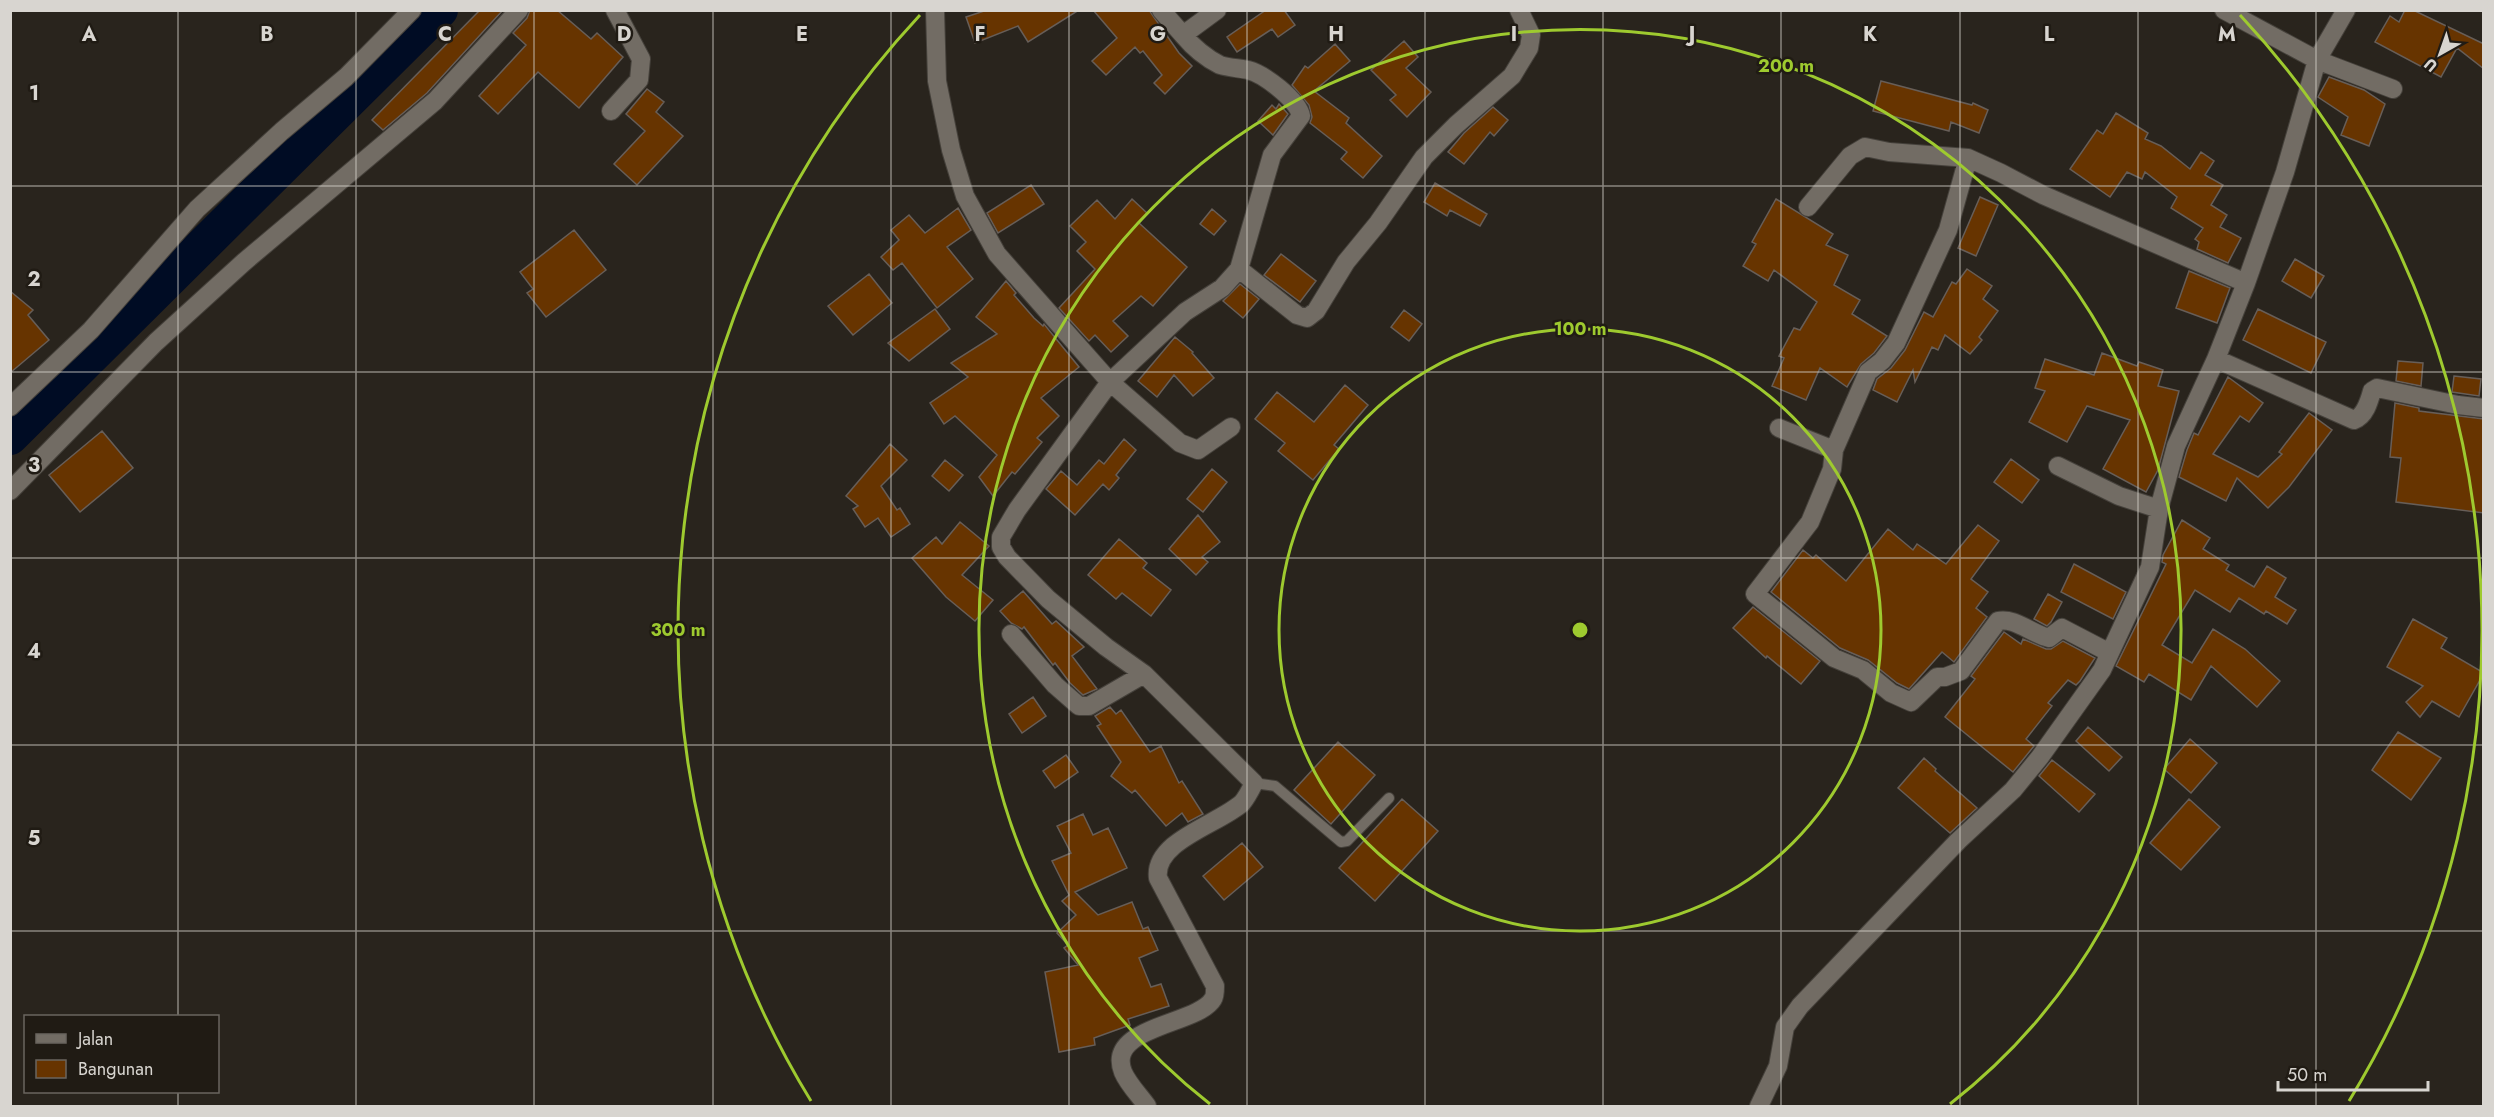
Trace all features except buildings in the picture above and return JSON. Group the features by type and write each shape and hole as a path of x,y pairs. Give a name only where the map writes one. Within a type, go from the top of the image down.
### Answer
{"street":[{"path":"10,407 91,330 197,209 282,131 346,77 412,10"},
{"path":"10,491 156,342 253,255 435,101 519,10"},
{"path":"611,111 639,80 641,59 615,10"},
{"path":"935,10 937,81 951,150 965,196 997,254 1110,382 1180,443 1198,450 1231,427"},
{"path":"1147,1107 1123,1072 1121,1058 1126,1047 1143,1033 1202,1008 1213,999 1215,986 1158,878 1156,867 1162,855 1241,803 1254,783 1144,674 1106,647 1048,599 1007,557 1001,547 1001,537 1017,510 1110,382 1185,312 1222,288 1239,268 1272,155 1300,116 1296,105 1265,77 1248,70 1219,64 1191,45 1161,10"},
{"path":"1183,35 1217,10"},
{"path":"1239,268 1297,315 1307,318 1316,311 1346,262 1378,223 1424,157 1456,125 1512,76 1529,48 1531,35 1519,10"},
{"path":"2224,10 2316,60 2393,89"},
{"path":"1759,1107 1778,1066 1785,1027 1800,1006 1958,841 2013,790 2040,758 2102,670 2150,567 2159,509 2176,446 2216,359 2246,283 2284,172 2316,60 2346,10"},
{"path":"1808,207 1850,156 1865,147 1889,152 1968,159 2001,172 2043,195 2246,283"},
{"path":"1968,159 1943,240 1896,343 1882,361 1868,372 1834,450 1832,469 1810,522 1755,594 1834,658 1863,670 1891,693 1911,702 1936,677 1946,677 1961,671 1998,621 2006,619 2049,638 2062,628 2110,653"},
{"path":"2216,359 2354,420 2360,418 2368,405 2372,391 2377,388 2458,405 2484,408"},
{"path":"1779,428 1834,450"},
{"path":"2058,466 2119,496 2159,509"},
{"path":"1011,634 1055,685 1079,706 1089,706 1144,674"}],"lane":[{"path":"1254,783 1275,786 1338,841 1343,842 1389,798"}],"waterway":[{"path":"10,437 440,10"}]}
